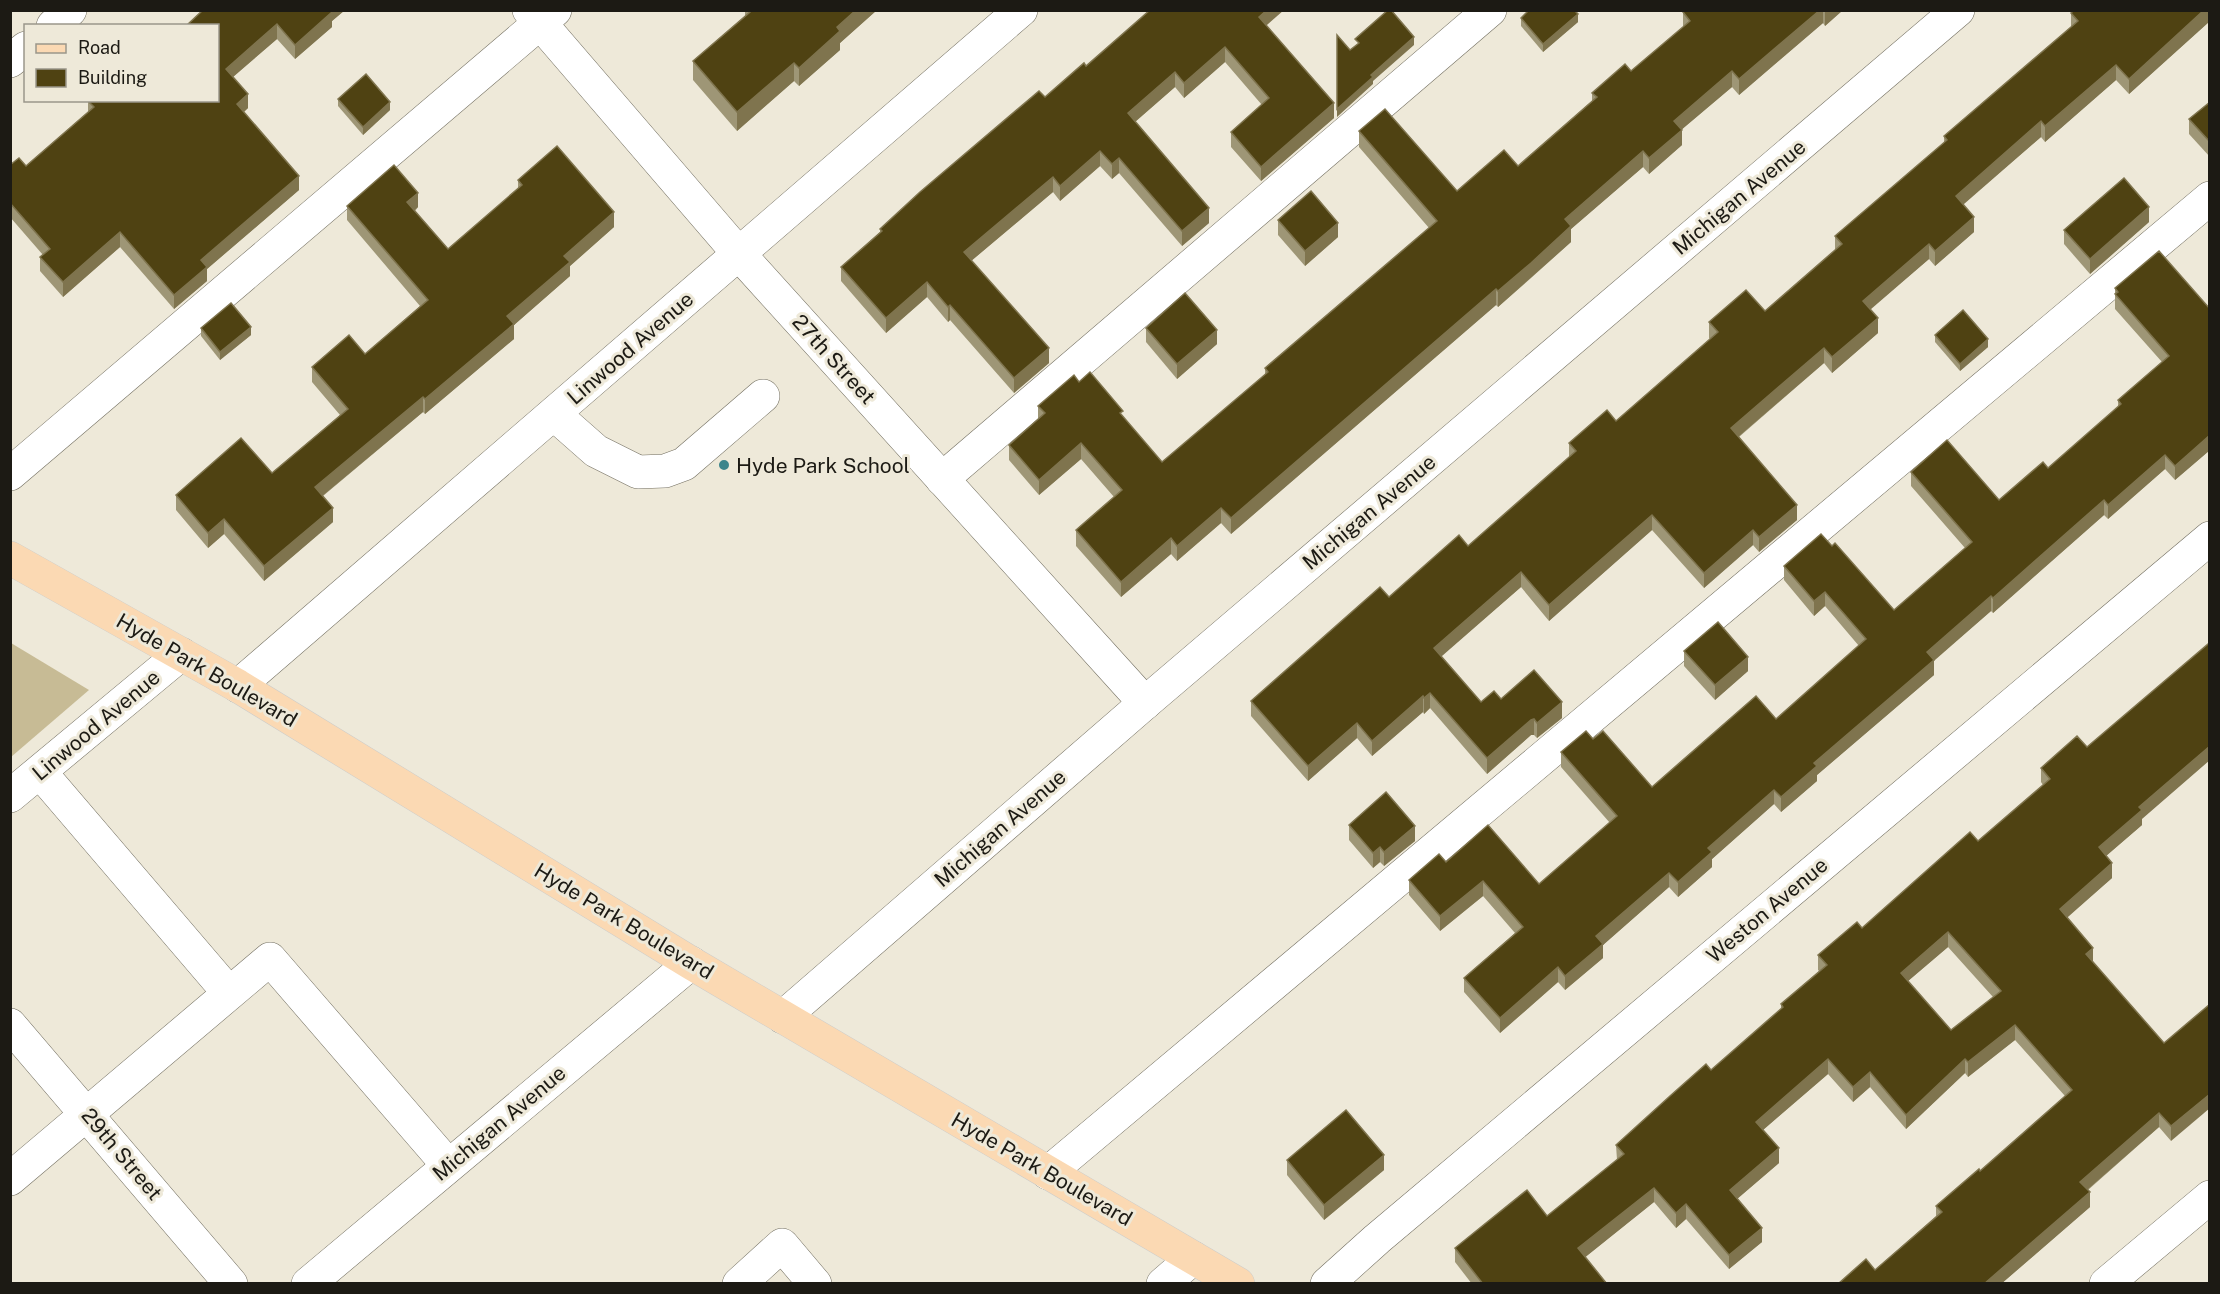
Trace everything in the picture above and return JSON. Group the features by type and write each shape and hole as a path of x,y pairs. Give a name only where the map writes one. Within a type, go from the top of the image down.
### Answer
{"main road":[{"name":"Hyde Park Boulevard","path":"10,558 238,686 691,963 1238,1284"}],"street":[{"path":"55,24 70,10"},
{"name":"Linwood Avenue","path":"238,686 1021,10"},
{"path":"942,479 1490,10"},
{"name":"Michigan Avenue","path":"783,1017 1145,703 1958,10"},
{"path":"10,474 541,15"},
{"name":"27th Street","path":"541,15 739,254 1145,703"},
{"path":"10,61 24,50"},
{"path":"1048,1173 2210,198"},
{"path":"554,414 596,451 638,472 666,471 684,464 763,396"},
{"name":"Weston Avenue","path":"1327,1284 1566,1079 2210,538"},
{"name":"Linwood Avenue","path":"10,796 181,654"},
{"path":"40,772 229,993"},
{"path":"10,1179 270,958 448,1164"},
{"name":"Michigan Avenue","path":"308,1284 448,1164 691,963"},
{"name":"29th Street","path":"10,1025 231,1284"},
{"path":"2106,1284 2210,1197"},
{"path":"739,1284 782,1245 815,1284"},
{"path":"1164,1284 1193,1258"}],"shaded area":[{"path":"11,643 89,690 11,757"}],"building":[{"path":"203,10 330,10 332,12 295,45 277,24 226,69 248,94 237,104 299,176 201,260 207,267 174,295 120,232 63,282 40,257 50,249 10,203 10,165 19,158 26,166 94,107 89,102 219,102 219,24 188,24"},
{"path":"749,10 856,10 837,27 840,31 799,68 794,63 737,112 693,61 750,12"},
{"path":"1150,10 1267,10 1259,17 1334,103 1261,167 1231,132 1269,98 1225,47 1184,83 1175,72 1128,113 1209,208 1182,231 1119,158 1112,164 1100,151 1060,186 1053,177 964,252 1049,348 1014,378 927,282 886,318 841,267 882,231 880,229 920,192 1039,91 1045,97 1084,63 1086,66"},
{"path":"1388,10 1391,10 1414,37 1337,109 1337,35 1350,50 1359,43 1355,39"},
{"path":"1529,10 1574,10 1578,14 1543,44 1521,18"},
{"path":"1685,10 1820,10 1739,79 1732,71 1674,121 1682,130 1649,158 1643,151 1565,219 1571,226 1531,263 1498,291 1496,289 1231,518 1221,508 1177,546 1171,538 1121,582 1076,530 1122,490 1081,443 1039,480 1009,445 1045,413 1038,406 1074,375 1079,382 1090,372 1123,411 1120,413 1162,462 1268,372 1265,368 1437,221 1359,131 1385,109 1457,191 1504,150 1518,166 1597,97 1592,93 1625,64 1631,71 1690,21 1683,12"},
{"path":"2074,10 2204,10 2129,79 2116,65 2045,126 2041,121 1956,196 1974,217 1935,251 1929,244 1863,301 1878,318 1832,357 1824,348 1731,428 1797,505 1759,537 1753,530 1704,573 1652,515 1549,605 1521,572 1434,648 1481,702 1494,691 1501,699 1534,670 1562,702 1537,723 1534,719 1531,720 1487,758 1430,693 1424,698 1423,696 1372,741 1357,723 1308,766 1251,701 1380,587 1389,597 1459,535 1468,546 1576,451 1569,443 1607,410 1616,421 1718,332 1709,322 1746,290 1765,311 1842,244 1835,236 1947,140 1944,136 2078,21 2071,13"},
{"path":"366,74 390,102 363,127 338,99"},
{"path":"2210,102 2210,142 2189,119"},
{"path":"557,146 614,212 564,256 570,262 507,316 514,324 315,487 333,508 264,566 224,519 208,533 176,495 241,438 272,473 348,409 312,367 349,335 365,354 428,300 347,206 394,165 418,193 407,202 448,249 522,185 518,180"},
{"path":"2124,178 2149,207 2090,259 2064,230"},
{"path":"1311,191 1338,223 1305,251 1278,220"},
{"path":"2159,251 2210,309 2210,435 2175,466 2165,455 2108,505 2104,500 1993,598 1991,596 1927,652 1934,660 1814,763 1817,766 1781,797 1774,790 1708,848 1712,852 1678,882 1669,873 1596,936 1603,944 1565,976 1558,967 1500,1018 1464,978 1523,927 1483,881 1440,916 1409,880 1439,854 1446,862 1488,825 1539,884 1617,816 1561,752 1586,731 1593,739 1603,731 1652,787 1756,696 1776,719 1866,639 1825,592 1814,601 1784,566 1821,534 1832,546 1835,543 1894,610 1972,542 1911,472 1947,440 1999,500 2043,462 2048,468 2121,404 2118,400 2169,356 2115,294 2118,292 2115,288"},
{"path":"1185,293 1217,330 1177,364 1146,328"},
{"path":"231,303 251,327 220,352 201,328"},
{"path":"1963,310 1988,339 1960,364 1935,335"},
{"path":"1718,622 1748,657 1715,685 1684,651"},
{"path":"2208,644 2210,646 2210,746 2139,807 2142,810 2099,847 2112,863 2060,909 2093,948 2086,954 2164,1043 2210,1004 2210,1094 2171,1126 2159,1113 2080,1182 2090,1192 1984,1284 1838,1284 1866,1259 1875,1270 1942,1212 1936,1206 1979,1169 1980,1171 2072,1090 2015,1025 1968,1062 1965,1059 1906,1115 1870,1072 1853,1087 1828,1059 1756,1122 1779,1148 1730,1190 1762,1228 1729,1255 1686,1204 1676,1213 1654,1188 1578,1248 1607,1284 1483,1284 1455,1248 1527,1190 1547,1216 1624,1154 1616,1145 1670,1096 1706,1064 1711,1070 1783,1007 1781,1004 1827,965 1818,955 1857,922 1862,928 1970,832 1978,841 2050,779 2041,768 2077,736 2087,747","holes":["1948,932 2001,991 1951,1030 1901,973"]},
{"path":"1386,792 1415,826 1384,852 1380,847 1373,853 1349,825"},
{"path":"1346,1110 1384,1155 1324,1205 1287,1160"}],"place":[{"name":"Hyde Park School","path":"724,465"}]}
